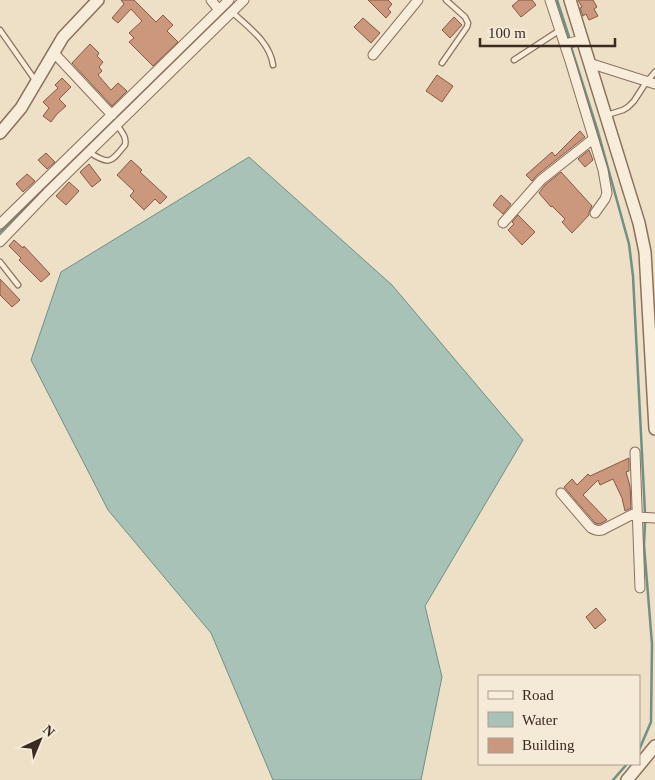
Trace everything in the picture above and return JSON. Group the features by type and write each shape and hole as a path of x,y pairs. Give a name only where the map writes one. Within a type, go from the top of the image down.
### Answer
{"street":[{"path":"0,133 21,108 63,37 98,0"},
{"path":"211,0 219,10"},
{"path":"0,224 229,0"},
{"path":"0,242 47,193 244,0"},
{"path":"373,55 418,0"},
{"path":"550,0 603,170 607,192 605,199 595,212"},
{"path":"570,0 645,252 655,430"},
{"path":"564,44 582,40"},
{"path":"54,53 117,125"},
{"path":"590,63 651,83"},
{"path":"503,223 541,180 593,139"},
{"path":"635,452 640,588"},
{"path":"561,493 594,530 602,530 638,515 655,518"},
{"path":"640,764 655,746"},
{"path":"627,780 639,765"}],"lane":[{"path":"442,64 468,27 465,17 446,0"},
{"path":"232,12 265,44 272,56 274,65"},
{"path":"0,30 37,82"},
{"path":"514,60 560,30"},
{"path":"606,116 628,107 651,83 655,72"},
{"path":"89,152 104,160 113,160 126,142 125,136 117,125"},
{"path":"0,262 18,285"}],"water":[{"path":"249,157 392,285 523,440 425,606 442,677 421,780 273,780 211,633 108,510 31,360 61,272"}],"building":[{"path":"121,0 134,0 156,22 163,15 173,25 167,31 178,42 153,66 129,42 134,38 129,33 142,21 131,9 118,23 112,18 124,4"},
{"path":"368,0 388,0 392,4 388,9 391,12 386,18"},
{"path":"519,0 532,0 536,5 521,17 512,6"},
{"path":"578,0 593,0 597,7 594,9 598,16 589,20 586,14 583,16 580,8 582,7"},
{"path":"454,17 462,25 450,38 442,30"},
{"path":"363,18 380,33 371,43 354,27"},
{"path":"90,44 99,53 97,56 103,62 99,67 102,71 98,75 111,90 118,83 127,91 112,106 72,63"},
{"path":"437,75 453,86 442,102 426,91"},
{"path":"62,78 71,87 59,99 66,106 51,122 43,116 49,108 43,102 58,88 55,85"},
{"path":"580,131 585,137 532,181 526,175 552,152 555,156"},
{"path":"589,150 593,160 585,167 578,159"},
{"path":"46,153 55,162 47,169 38,160"},
{"path":"131,160 142,170 140,172 167,197 160,204 155,199 144,210 130,196 134,191 117,175"},
{"path":"89,164 101,180 92,187 80,172"},
{"path":"561,172 592,206 589,215 572,233 562,222 565,219 539,193 545,185"},
{"path":"27,174 35,181 23,192 16,184"},
{"path":"69,182 79,191 66,205 56,196"},
{"path":"501,195 511,204 503,214 493,205"},
{"path":"518,215 535,232 522,245 508,230 514,224 512,222"},
{"path":"14,240 23,248 24,246 50,274 41,282 19,260 21,258 9,246"},
{"path":"0,279 20,300 12,307 0,295"},
{"path":"629,458 629,471 626,472 630,486 631,508 625,511 622,498 613,479 600,485 598,480 583,495 607,520 600,524 595,523 564,487 572,479 577,485 588,474 590,476"},
{"path":"596,608 606,620 595,629 586,617"}],"waterway":[{"path":"557,0 569,37"},
{"path":"571,47 598,132 629,244 633,276 645,513"},
{"path":"0,232 108,125"},
{"path":"640,748 651,722 652,644 644,545 645,523"},
{"path":"613,780 626,765"}]}
